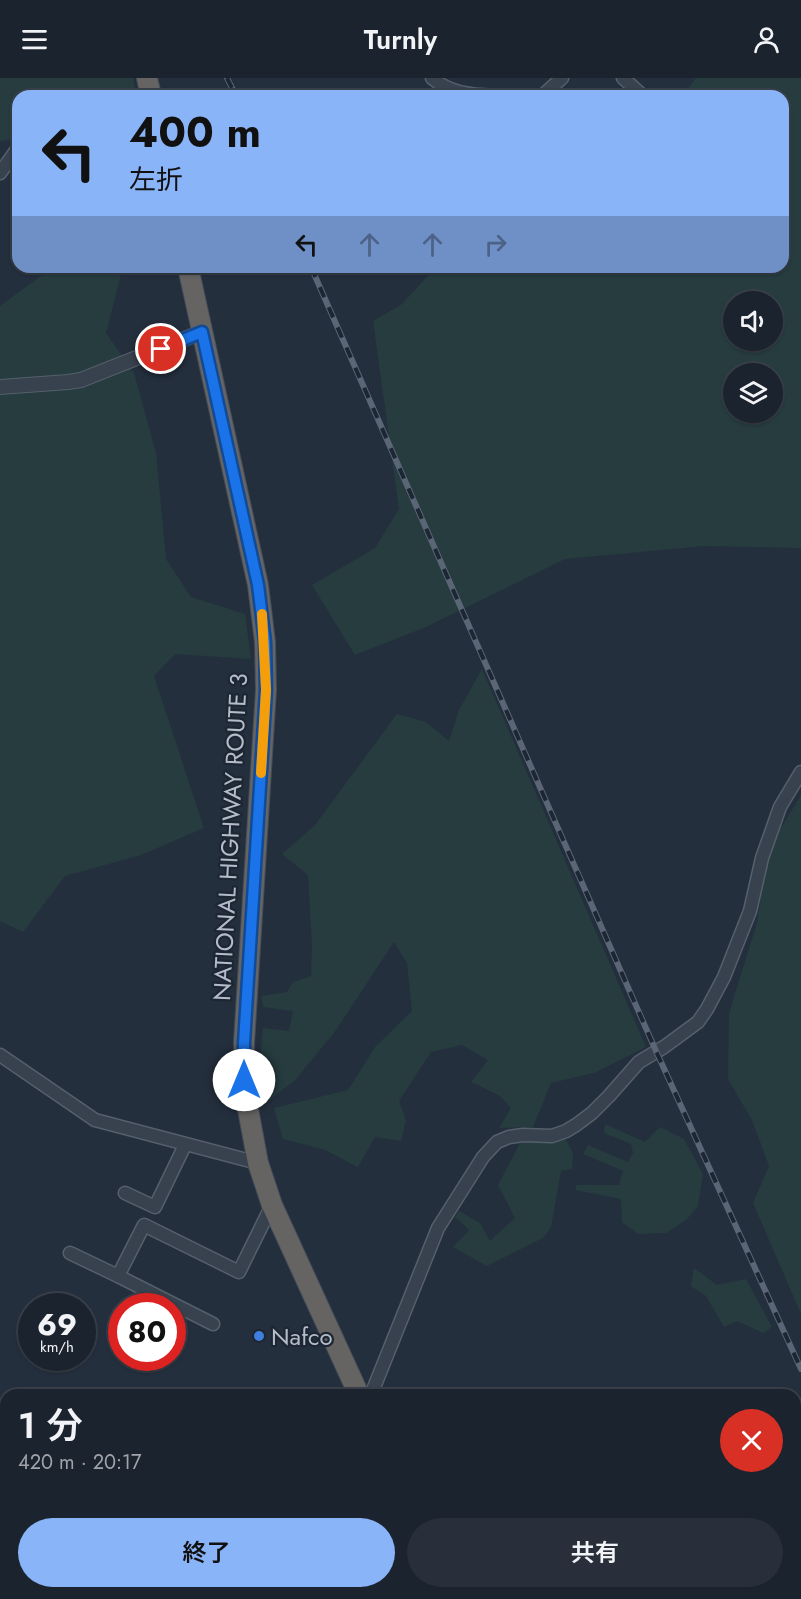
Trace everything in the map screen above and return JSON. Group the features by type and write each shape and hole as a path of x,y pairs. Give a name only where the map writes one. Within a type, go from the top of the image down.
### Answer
{"highway":[{"name":"NATIONAL HIGHWAY ROUTE 3","path":"189,273 258,585 265,642 266,690 244,1067 249,1123 258,1163 272,1205 356,1389"}],"street":[{"path":"432,78 443,87 452,90"},
{"path":"549,90 562,78"},
{"path":"0,173 12,156"},
{"path":"0,387 81,380 202,332"},
{"path":"372,1389 438,1228 483,1157 497,1142 510,1137 552,1136 576,1125 609,1096 639,1062 698,1022 724,977 750,911 766,844 780,807 801,772"},
{"path":"0,1055 95,1120 258,1163"},
{"path":"125,1193 155,1207 185,1144"},
{"path":"118,1276 144,1225 239,1272 272,1205"},
{"path":"70,1253 213,1324"}],"green space":[{"path":"0,78 133,78 136,90 12,90 12,139 0,141"},
{"path":"696,78 801,78 801,548 704,546 565,559 426,627 355,655 312,585 375,548 399,509 373,321 402,304 430,273 789,273 789,90 687,90"},
{"path":"45,273 121,273 106,333 134,373 156,453 166,559 191,597 245,614 251,659 175,654 154,676 204,828 141,855 65,876 23,932 0,921 0,306"},
{"path":"482,669 646,1047 594,1073 551,1083 533,1127 499,1128 511,1108 500,1096 471,1082 488,1060 462,1045 431,1052 399,1101 406,1120 401,1141 375,1137 358,1167 325,1150 283,1139 274,1108 348,1090 375,1047 412,1011 407,963 394,942 334,1033 295,1080 265,1104 258,1077 263,1028 289,1031 293,1011 263,1007 261,996 287,992 293,982 311,976 312,946 308,875 282,854 315,825 397,714 426,722 449,741 459,710"},
{"path":"801,795 801,1314 753,1203 769,1166 752,1120 728,1079 729,1013 757,923 767,851"},
{"path":"605,1124 645,1142 660,1127 684,1139 703,1174 698,1206 687,1219 666,1233 638,1234 622,1222 621,1199 576,1190 576,1185 619,1185 623,1171 583,1154 588,1145 628,1162 633,1153 631,1144 604,1133"},
{"path":"565,1138 573,1153 572,1169 561,1171 551,1227 543,1238 487,1266 453,1247 469,1230 455,1217 459,1211 480,1223 490,1241 515,1218 498,1185 520,1143"},
{"path":"694,1268 717,1285 746,1279 772,1327 763,1333 737,1321 724,1327 706,1296 691,1286"}],"railway":[{"path":"227,78 233,90"},
{"path":"314,273 656,1051 801,1369"}],"slow traffic":[{"path":"261,773 266,690 262,614"}],"place":[{"name":"Nafco","path":"259,1336"}],"route":[{"path":"161,349 202,332 258,585 262,613 266,690 244,1043 244,1080"}]}
